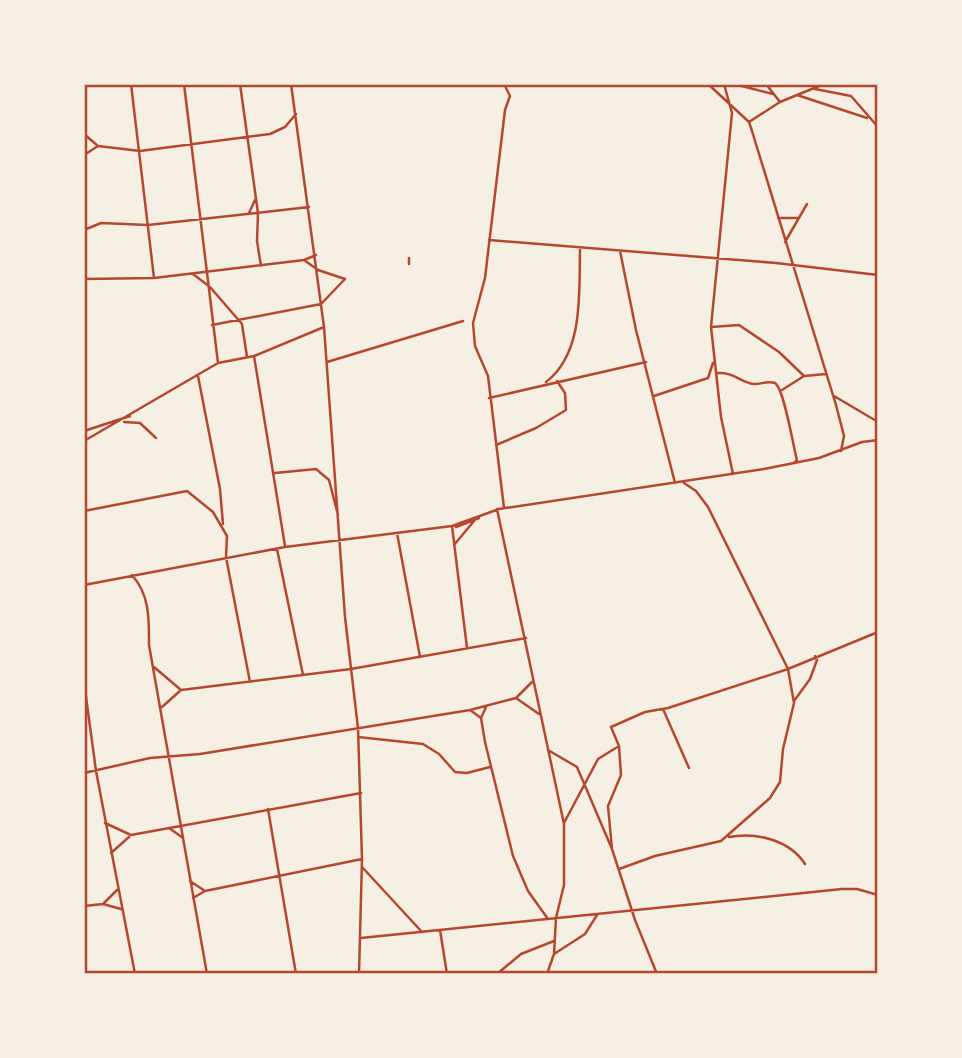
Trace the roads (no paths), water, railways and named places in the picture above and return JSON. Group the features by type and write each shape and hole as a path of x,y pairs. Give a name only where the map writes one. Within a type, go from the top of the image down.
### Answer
{"street":[{"path":"131,84 154,278"},
{"path":"184,84 190,144 203,220 218,363"},
{"path":"240,84 258,213 257,241 261,266"},
{"path":"291,84 324,327 358,728 362,859 359,974"},
{"path":"504,84 510,96 505,110 485,278 473,323 475,346 488,376 501,508 564,824 564,885 556,918 554,954 547,974"},
{"path":"708,84 749,122 791,265 834,396 844,436 841,452"},
{"path":"724,84 732,105 711,327 721,418 733,474"},
{"path":"734,84 773,94"},
{"path":"765,84 780,102"},
{"path":"749,122 780,102 824,84"},
{"path":"815,89 851,96 878,127"},
{"path":"797,95 871,119"},
{"path":"84,134 98,146 140,151 278,132 296,114"},
{"path":"84,155 98,146"},
{"path":"249,213 255,200"},
{"path":"785,242 807,204"},
{"path":"84,230 101,223 148,225 309,207"},
{"path":"778,218 799,218"},
{"path":"489,240 791,265 878,275"},
{"path":"543,384 561,368 570,352 579,285 580,249"},
{"path":"621,251 636,330 675,484"},
{"path":"84,279 154,278 193,274 304,260 316,255"},
{"path":"409,258 409,264"},
{"path":"212,325 321,304 345,279 318,270 304,260"},
{"path":"193,274 211,287 242,324 247,357"},
{"path":"327,362 463,321"},
{"path":"711,327 739,325 779,352 804,376"},
{"path":"84,441 121,422 218,363 254,356 324,327"},
{"path":"254,356 285,547"},
{"path":"654,396 708,378 713,359"},
{"path":"489,398 646,362"},
{"path":"717,373 731,373 754,384 774,383 782,390 783,410 797,460 793,463"},
{"path":"782,390 804,376 826,374"},
{"path":"198,376 220,489 223,524 227,536 226,557 250,682"},
{"path":"496,445 536,428 566,410 565,393 556,381"},
{"path":"834,396 878,422"},
{"path":"84,431 133,415"},
{"path":"121,422 140,423 156,438"},
{"path":"453,527 501,508 733,474 841,452 862,442 878,440"},
{"path":"275,473 316,469 329,480 339,518"},
{"path":"619,870 655,856 714,844 726,837 777,791 793,701 788,669 708,507 696,491 682,483"},
{"path":"84,511 187,491 199,498 223,524"},
{"path":"84,585 285,547 453,527 501,508"},
{"path":"454,545 475,520"},
{"path":"453,527 467,648"},
{"path":"397,533 420,657"},
{"path":"276,549 303,675"},
{"path":"132,575 144,589 153,665 208,974"},
{"path":"612,849 608,806 621,775 619,746 611,727 645,712 663,709 788,669 878,632"},
{"path":"162,706 181,690 351,669 526,638"},
{"path":"793,701 810,679 817,660 815,656"},
{"path":"153,665 181,690"},
{"path":"84,773 170,756 200,754 486,707 516,698 534,681"},
{"path":"84,682 105,823 135,974"},
{"path":"516,698 541,715"},
{"path":"486,707 481,718 490,767 520,876 548,919"},
{"path":"663,709 689,768"},
{"path":"470,710 481,718"},
{"path":"358,737 423,744 439,754 456,772 467,773 490,767"},
{"path":"564,824 598,759 619,746"},
{"path":"548,749 576,767 584,783 612,849 632,911 657,974"},
{"path":"111,853 131,835 361,793"},
{"path":"268,809 296,974"},
{"path":"105,823 131,835"},
{"path":"169,828 183,838"},
{"path":"726,837 760,835 791,847 805,864"},
{"path":"193,898 205,891 362,859"},
{"path":"362,867 422,932"},
{"path":"190,881 205,891"},
{"path":"361,938 842,889 857,889 878,895"},
{"path":"103,904 117,890"},
{"path":"84,906 103,904 121,909"},
{"path":"554,954 584,934 598,914"},
{"path":"440,930 447,974"},
{"path":"496,974 521,954 554,941"}]}
